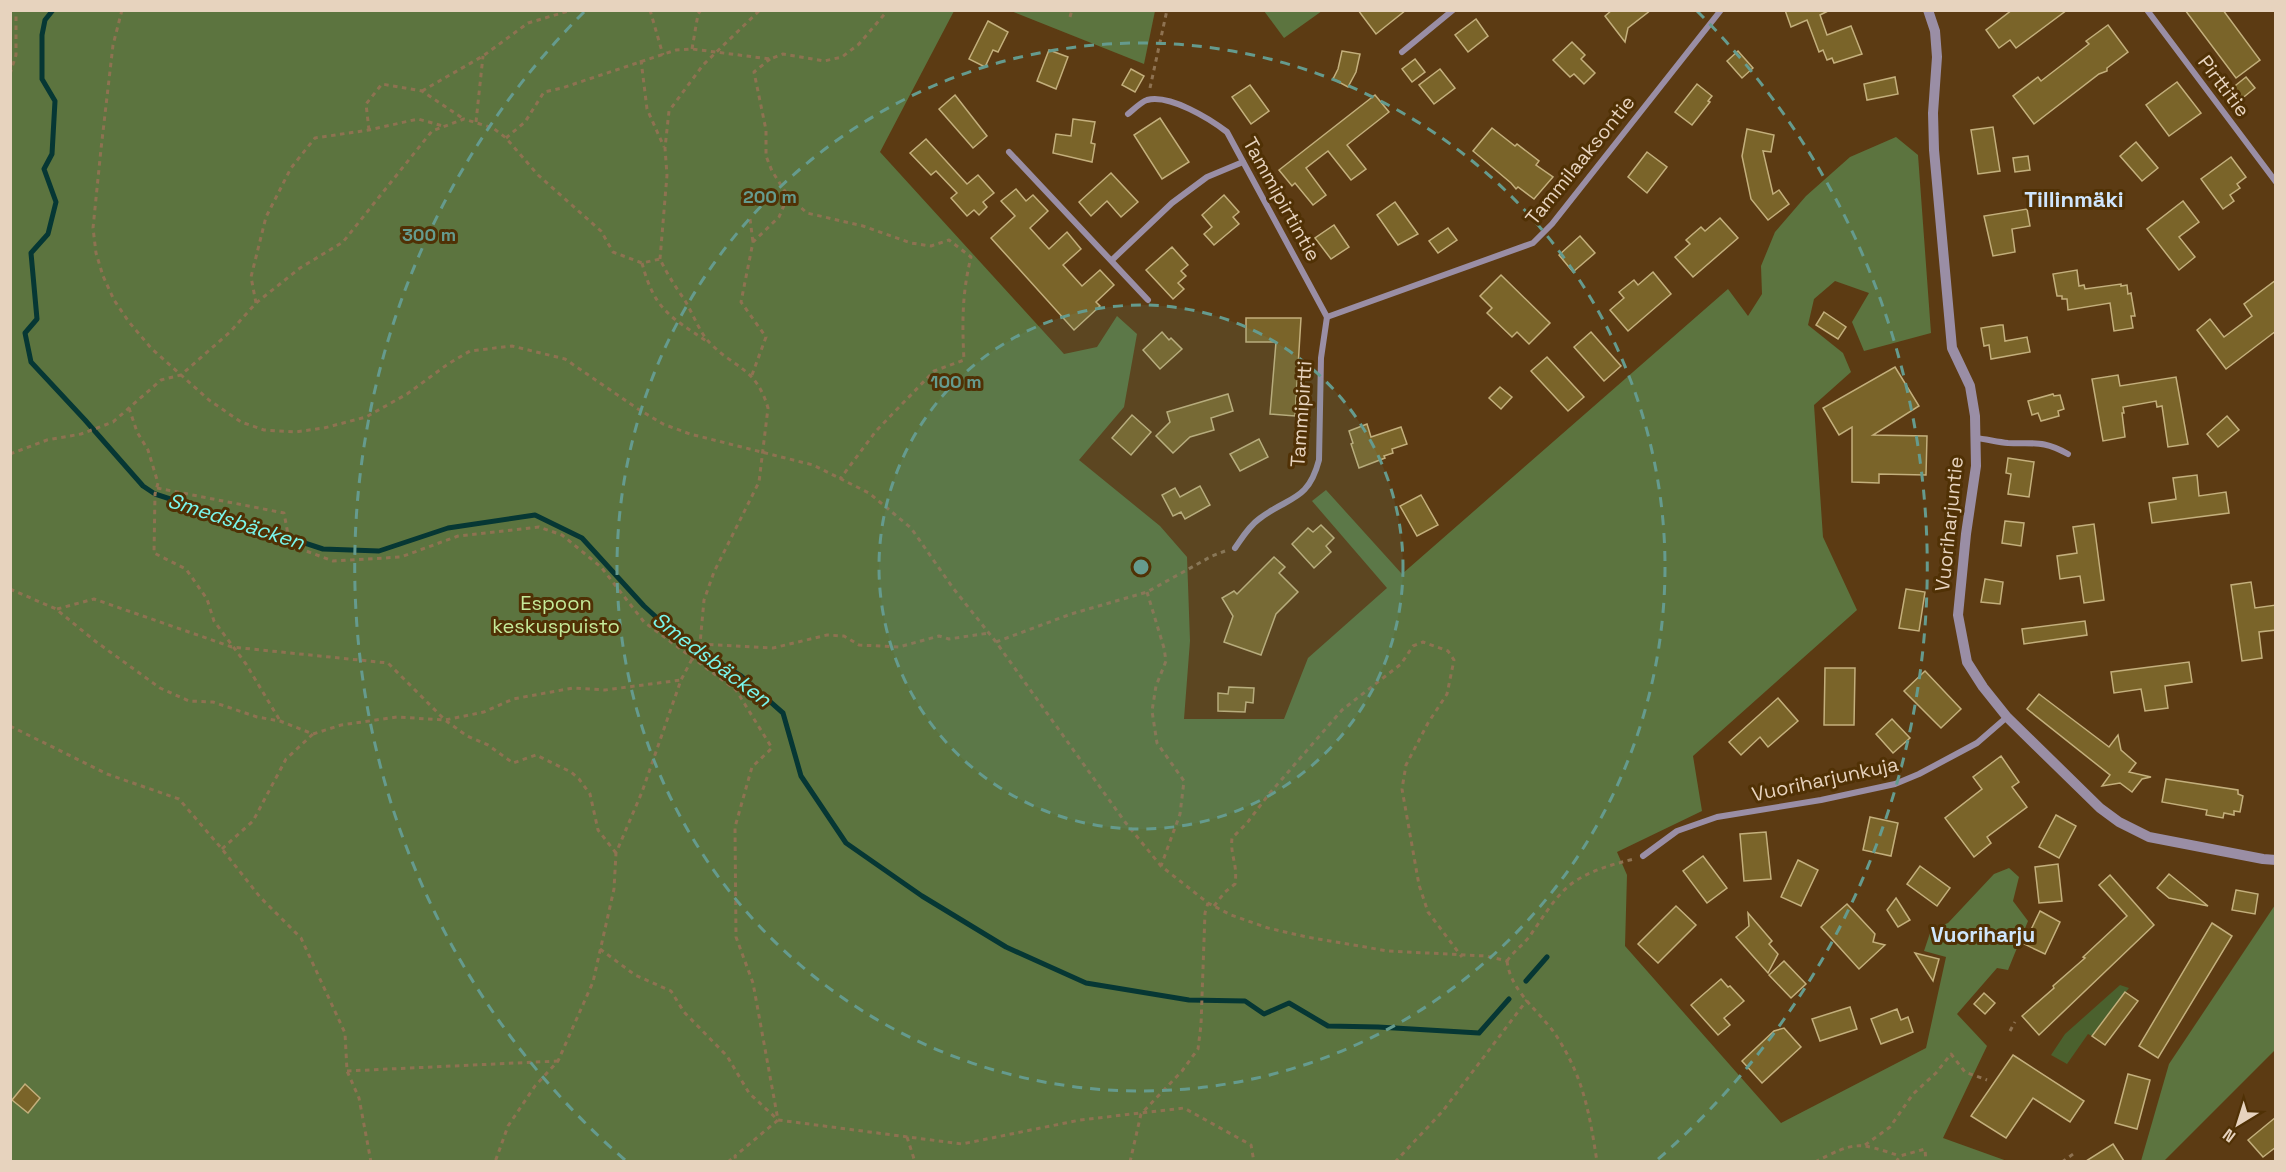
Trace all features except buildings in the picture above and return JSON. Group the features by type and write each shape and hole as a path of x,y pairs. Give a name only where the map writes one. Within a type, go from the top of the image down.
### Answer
{"street":[{"path":"1402,52 1454,10"},
{"name":"Tammilaaksontie","path":"1327,317 1533,243 1552,224 1721,10"},
{"name":"Vuoriharjuntie","path":"1928,10 1935,31 1937,57 1933,113 1934,150 1952,348 1970,386 1975,416 1976,466 1958,615 1968,662 1983,687 2007,717 2100,808 2119,822 2149,837 2276,860"},
{"name":"Pirttitie","path":"2147,10 2276,182"},
{"path":"1128,114 1147,100"},
{"name":"Tammipirtintie","path":"1147,100 1164,101 1208,118 1227,132 1327,317"},
{"path":"1009,152 1148,300"},
{"path":"1112,260 1172,203 1207,177 1243,162"},
{"name":"Tammipirtti","path":"1235,548 1257,520 1297,497 1310,486 1316,473 1319,460 1321,358 1327,317"},
{"path":"1975,438 2007,443 2038,442 2054,446 2068,454"},
{"name":"Vuoriharjunkuja","path":"1643,856 1677,831 1717,817 1821,800 1895,784 1977,743 2007,717"}],"path":[{"path":"10,74 16,55 16,10"},
{"path":"122,10 113,45 101,148 93,228 96,253 114,300 151,348 209,400 241,422 264,430 295,432 324,428 366,417 408,394 448,364 470,351 512,346 565,359 663,424 690,434 813,465 869,493 911,528 1125,822 1161,866 1208,903 1231,915 1268,928 1307,937 1388,951 1462,957 1486,956 1507,961"},
{"path":"422,91 483,56 528,23 572,10"},
{"path":"650,10 663,56"},
{"path":"692,49 698,14 701,10"},
{"path":"709,343 660,259 667,175 665,148 669,111 704,65 760,10"},
{"path":"840,479 876,431 934,371 964,360 964,285 971,257 949,240 931,246 911,243 863,226 807,213 788,196 772,171 766,156 766,130 754,72 770,59 783,54 824,62 842,57 859,44 888,10"},
{"path":"1071,17 1072,10"},
{"path":"1147,100 1167,10"},
{"path":"506,138 525,122 544,92 562,88 641,60 663,56 676,50 692,49 770,59"},
{"path":"476,122 483,56"},
{"path":"641,60 647,109 665,148"},
{"path":"369,130 366,104 382,84 422,91 464,119 493,128 506,138 538,175 601,231 613,252 642,263 660,259"},
{"path":"256,303 251,277 266,217 291,168 315,138 369,130 418,119 444,127"},
{"path":"10,454 47,440 81,434 113,422 161,380 181,375 230,333 256,303 300,268 343,242 432,132 464,119"},
{"path":"753,242 779,217 788,196"},
{"path":"750,219 753,242 741,302 766,337 752,375"},
{"path":"495,1161 508,1126 535,1086 558,1061 593,982 614,889 616,853 642,792 681,680 700,644 704,600 714,572 759,482 768,408 764,396 752,375 671,318 649,289 642,263"},
{"path":"129,407 137,432 148,450 158,483 155,494 154,553 186,569 207,599 214,621 280,721"},
{"path":"157,488 284,513 290,545 333,561 401,557 458,536 539,527 562,535 601,567 644,622 736,690 772,748 752,767 735,827 736,937 753,982 778,1120"},
{"path":"996,642 1071,614 1147,592 1212,555 1235,548"},
{"path":"10,589 56,609 95,641 160,688 189,701 213,702 257,717 280,721 313,735"},
{"path":"1147,592 1166,661 1156,686 1152,711 1157,743 1184,781 1180,814 1161,866"},
{"path":"56,609 94,599 232,646 388,663 445,720 467,736 488,744 513,763 536,755 571,772 590,794 598,830 616,853"},
{"path":"700,644 773,648 827,635 844,636 859,645 899,646 939,636 949,639 989,633"},
{"path":"1214,906 1235,884 1237,870 1231,847 1232,838 1248,823 1269,794 1342,710 1401,664 1413,646 1423,642 1448,651 1454,660 1447,694 1428,723 1406,765 1402,789 1419,885 1428,912 1462,957"},
{"path":"222,849 253,821 286,759 313,735 341,725 397,717 445,720 484,712 513,699 573,688 605,690 681,680"},
{"path":"10,726 107,774 179,799 260,897 300,938 345,1033 347,1071 359,1098 371,1161"},
{"path":"1597,1161 1588,1105 1578,1074 1558,1038 1508,973 1507,961 1557,899 1575,881 1600,868 1643,856"},
{"path":"1130,1161 1141,1114 1182,1071 1198,1048 1201,1025 1205,913 1208,903"},
{"path":"600,949 635,975 671,991 684,1012 727,1056 749,1094 778,1120 962,1144 1080,1120 1184,1108 1251,1145 1254,1161"},
{"path":"1395,1161 1442,1112 1527,1000"},
{"path":"2010,1031 2015,1022"},
{"path":"1865,1145 1890,1127 1913,1094 1936,1073 1951,1054 1965,1072 1987,1080"},
{"path":"347,1071 558,1061"},
{"path":"728,1161 778,1120"},
{"path":"907,1137 915,1161"},
{"path":"1815,1161 1841,1148 1865,1145 1900,1156 1925,1149 1926,1161"},
{"path":"2062,1161 2076,1152"},
{"path":"371,1155 377,1161"},
{"path":"735,1156 736,1161"},
{"path":"1896,1161 1900,1156"}],"green space":[{"path":"1155,10 1144,64 1011,11"},
{"path":"1264,10 1322,11 1284,38"},
{"name":"Espoon keskuspuisto","path":"10,11 954,11 880,152 1064,354 1097,347 1117,316 1137,334 1124,407 1079,460 1160,526 1187,557 1190,641 1184,719 1284,719 1308,658 1387,588 1312,501 1326,490 1402,574 1728,289 1748,316 1762,294 1761,266 1775,232 1806,196 1850,157 1896,137 1918,155 1931,333 1864,351 1852,322 1869,293 1835,281 1814,299 1808,325 1843,353 1851,372 1814,405 1823,537 1857,610 1693,756 1702,811 1617,852 1627,875 1625,946 1781,1123 1926,1048 1946,957 1924,951 1931,930 1948,923 1994,874 2009,868 2019,877 2013,901 2028,921 2008,970 1997,968 1957,1014 1987,1046 1943,1138 2007,1161 11,1161"},
{"path":"2275,905 2275,1050 2164,1161 2141,1161 2169,1064"},
{"path":"2120,985 2129,988 2092,1036 2088,1034 2067,1064 2051,1055 2065,1034"}],"waterway":[{"name":"Smedsbäcken","path":"53,10 45,20 42,35 42,79 55,101 52,154 44,169 56,202 48,234 31,253 37,319 25,333 31,362 143,486 155,494 323,549 379,551 448,528 535,515 582,538 644,606 678,637 741,676 783,713 801,776 846,843 922,896 1006,947 1086,983 1189,1000 1245,1001 1264,1014 1289,1003 1328,1026 1479,1033 1509,999"},
{"name":"Smedsbäcken","path":"1526,981 1547,957"}],"district":[{"name":"Tillinmäki","path":"2074,199"},
{"name":"Vuoriharju","path":"1983,934"}]}
